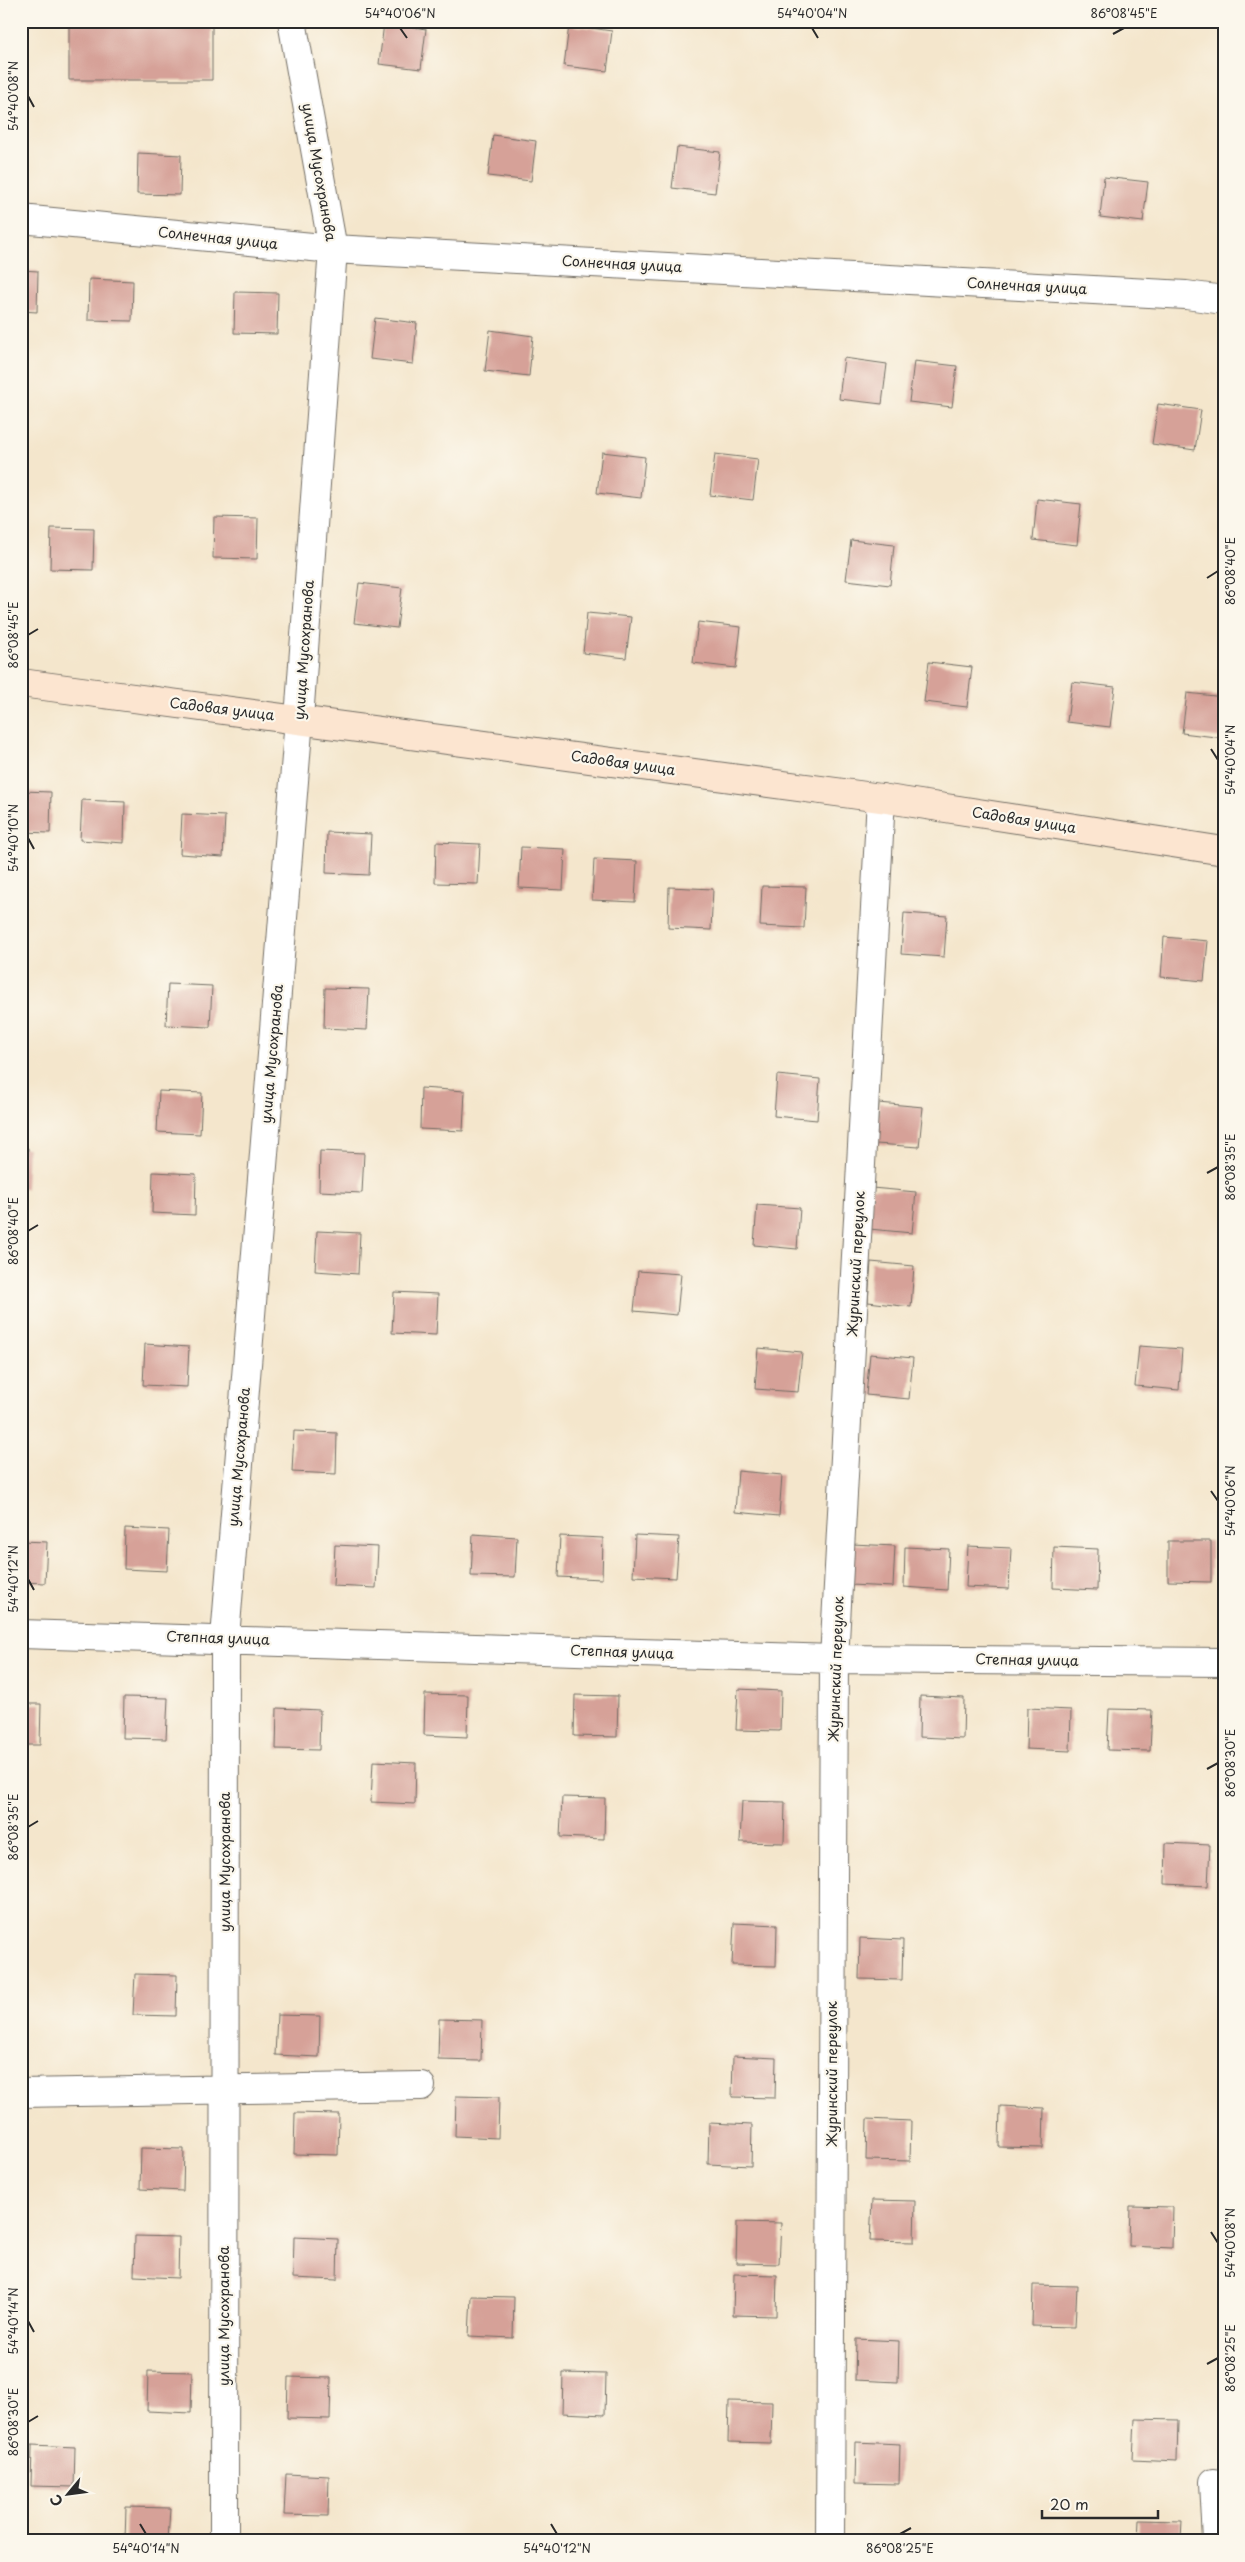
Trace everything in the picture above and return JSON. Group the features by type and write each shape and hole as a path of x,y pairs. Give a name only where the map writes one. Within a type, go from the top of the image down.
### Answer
{"street":[{"name":"улица Мусохранова","path":"224,2541 224,1638 299,719 333,249 292,21"},
{"name":"Солнечная улица","path":"21,219 333,249 1186,295 1224,300"},
{"name":"Садовая улица","path":"21,683 881,798 1224,851"},
{"name":"Журинский переулок","path":"830,2541 834,1658 881,798"},
{"name":"Степная улица","path":"21,1634 224,1638 834,1658 1224,1662"},
{"path":"21,2093 421,2086"},
{"path":"1214,2482 1217,2541"}],"building":[{"path":"69,21 212,21 212,80 69,80"},
{"path":"384,23 426,29 421,69 379,64"},
{"path":"569,25 612,31 607,71 564,66"},
{"path":"493,135 536,141 531,181 488,176"},
{"path":"677,147 720,152 715,193 672,188"},
{"path":"138,153 181,155 180,195 137,194"},
{"path":"1104,177 1148,182 1143,222 1100,217"},
{"path":"21,270 38,271 37,312 21,311"},
{"path":"89,279 133,281 132,321 88,320"},
{"path":"235,292 278,293 277,334 234,333"},
{"path":"375,318 417,323 413,364 370,359"},
{"path":"490,330 533,336 529,376 485,371"},
{"path":"844,358 887,364 882,404 839,399"},
{"path":"914,361 957,366 952,407 909,402"},
{"path":"1158,404 1201,410 1195,450 1152,444"},
{"path":"602,452 645,457 641,498 597,493"},
{"path":"715,454 758,459 753,500 710,495"},
{"path":"1037,499 1081,504 1077,545 1033,540"},
{"path":"214,517 258,518 257,559 213,558"},
{"path":"51,528 94,529 93,570 50,569"},
{"path":"851,540 894,545 890,585 846,580"},
{"path":"359,583 402,588 397,628 354,623"},
{"path":"587,613 631,617 626,658 583,653"},
{"path":"698,622 741,627 736,668 693,663"},
{"path":"929,662 972,667 967,707 924,702"},
{"path":"1072,682 1115,687 1110,727 1067,722"},
{"path":"1187,693 1224,697 1224,738 1182,733"},
{"path":"21,791 51,792 50,833 21,832"},
{"path":"82,800 125,802 124,843 80,840"},
{"path":"182,814 225,816 223,857 180,854"},
{"path":"327,832 371,834 369,875 326,873"},
{"path":"436,842 480,844 478,884 435,883"},
{"path":"521,847 565,849 563,890 519,888"},
{"path":"594,859 637,861 635,902 592,900"},
{"path":"762,886 806,887 804,928 760,926"},
{"path":"669,887 713,889 711,930 668,928"},
{"path":"904,913 947,916 944,957 901,954"},
{"path":"1164,937 1208,941 1204,981 1161,977"},
{"path":"168,984 212,986 210,1027 166,1025"},
{"path":"325,988 369,989 367,1030 324,1028"},
{"path":"777,1075 820,1079 817,1120 774,1116"},
{"path":"421,1088 465,1091 463,1131 420,1129"},
{"path":"159,1091 202,1093 200,1134 157,1132"},
{"path":"879,1103 923,1107 919,1147 876,1144"},
{"path":"21,1148 28,1148 26,1189 21,1188"},
{"path":"320,1151 364,1153 362,1193 319,1191"},
{"path":"153,1172 196,1174 195,1215 152,1213"},
{"path":"872,1188 916,1192 912,1233 869,1229"},
{"path":"757,1205 800,1208 797,1249 754,1245"},
{"path":"317,1231 360,1233 358,1274 315,1271"},
{"path":"871,1262 914,1266 911,1307 868,1302"},
{"path":"638,1271 681,1274 677,1315 634,1311"},
{"path":"394,1292 438,1294 436,1335 392,1333"},
{"path":"145,1344 189,1347 187,1387 143,1385"},
{"path":"1139,1346 1182,1349 1179,1390 1135,1386"},
{"path":"758,1348 802,1352 798,1392 755,1389"},
{"path":"870,1354 913,1358 909,1399 866,1395"},
{"path":"294,1431 337,1433 336,1474 292,1472"},
{"path":"738,1471 782,1475 779,1516 735,1512"},
{"path":"125,1528 169,1530 167,1571 124,1569"},
{"path":"473,1534 517,1537 515,1577 471,1576"},
{"path":"635,1535 679,1537 676,1578 633,1576"},
{"path":"560,1536 603,1538 602,1579 558,1577"},
{"path":"21,1541 47,1542 45,1583 21,1582"},
{"path":"1168,1541 1211,1541 1211,1582 1168,1581"},
{"path":"852,1544 895,1546 893,1587 850,1585"},
{"path":"335,1545 378,1547 376,1588 333,1586"},
{"path":"968,1546 1011,1548 1009,1589 966,1587"},
{"path":"905,1547 949,1549 947,1590 904,1587"},
{"path":"1054,1547 1098,1549 1097,1590 1053,1588"},
{"path":"738,1689 781,1691 780,1731 736,1730"},
{"path":"425,1694 468,1695 467,1737 424,1735"},
{"path":"575,1695 618,1696 617,1737 574,1736"},
{"path":"920,1696 964,1698 963,1739 919,1737"},
{"path":"124,1697 168,1698 166,1739 123,1738"},
{"path":"21,1704 41,1704 40,1745 21,1745"},
{"path":"277,1708 320,1710 319,1750 276,1749"},
{"path":"1027,1708 1071,1710 1070,1751 1026,1749"},
{"path":"1109,1709 1152,1710 1150,1751 1107,1750"},
{"path":"373,1761 416,1763 415,1804 371,1802"},
{"path":"562,1797 605,1798 604,1839 560,1837"},
{"path":"742,1801 785,1802 784,1843 740,1842"},
{"path":"1166,1843 1210,1845 1208,1886 1165,1884"},
{"path":"734,1923 777,1925 776,1966 732,1965"},
{"path":"860,1938 903,1940 902,1980 859,1979"},
{"path":"135,1974 177,1975 176,2016 133,2015"},
{"path":"277,2015 320,2016 319,2057 275,2055"},
{"path":"439,2019 482,2020 481,2061 438,2060"},
{"path":"733,2056 776,2058 775,2098 732,2097"},
{"path":"456,2096 499,2097 498,2138 455,2136"},
{"path":"1000,2106 1044,2108 1043,2148 999,2147"},
{"path":"295,2113 339,2114 338,2155 294,2154"},
{"path":"867,2119 911,2121 910,2161 866,2160"},
{"path":"709,2123 752,2125 751,2166 708,2164"},
{"path":"141,2148 184,2149 183,2191 140,2189"},
{"path":"872,2200 915,2201 914,2242 870,2241"},
{"path":"1130,2206 1173,2207 1172,2248 1129,2246"},
{"path":"737,2222 781,2223 779,2264 736,2263"},
{"path":"135,2236 179,2237 178,2278 134,2276"},
{"path":"294,2237 338,2239 337,2280 293,2278"},
{"path":"734,2274 777,2275 776,2316 733,2315"},
{"path":"1033,2285 1077,2286 1075,2327 1032,2326"},
{"path":"471,2296 514,2297 513,2338 469,2336"},
{"path":"856,2339 899,2341 898,2382 855,2380"},
{"path":"148,2371 192,2372 191,2413 147,2411"},
{"path":"563,2373 606,2374 605,2415 562,2413"},
{"path":"288,2377 331,2378 330,2419 287,2418"},
{"path":"729,2401 772,2402 771,2443 728,2442"},
{"path":"1135,2419 1178,2420 1177,2461 1133,2459"},
{"path":"856,2442 900,2444 899,2484 855,2483"},
{"path":"32,2445 75,2447 74,2487 31,2486"},
{"path":"286,2474 329,2476 328,2516 284,2515"},
{"path":"126,2507 170,2508 168,2541 125,2541"},
{"path":"1139,2520 1182,2521 1181,2541 1138,2541"}]}
